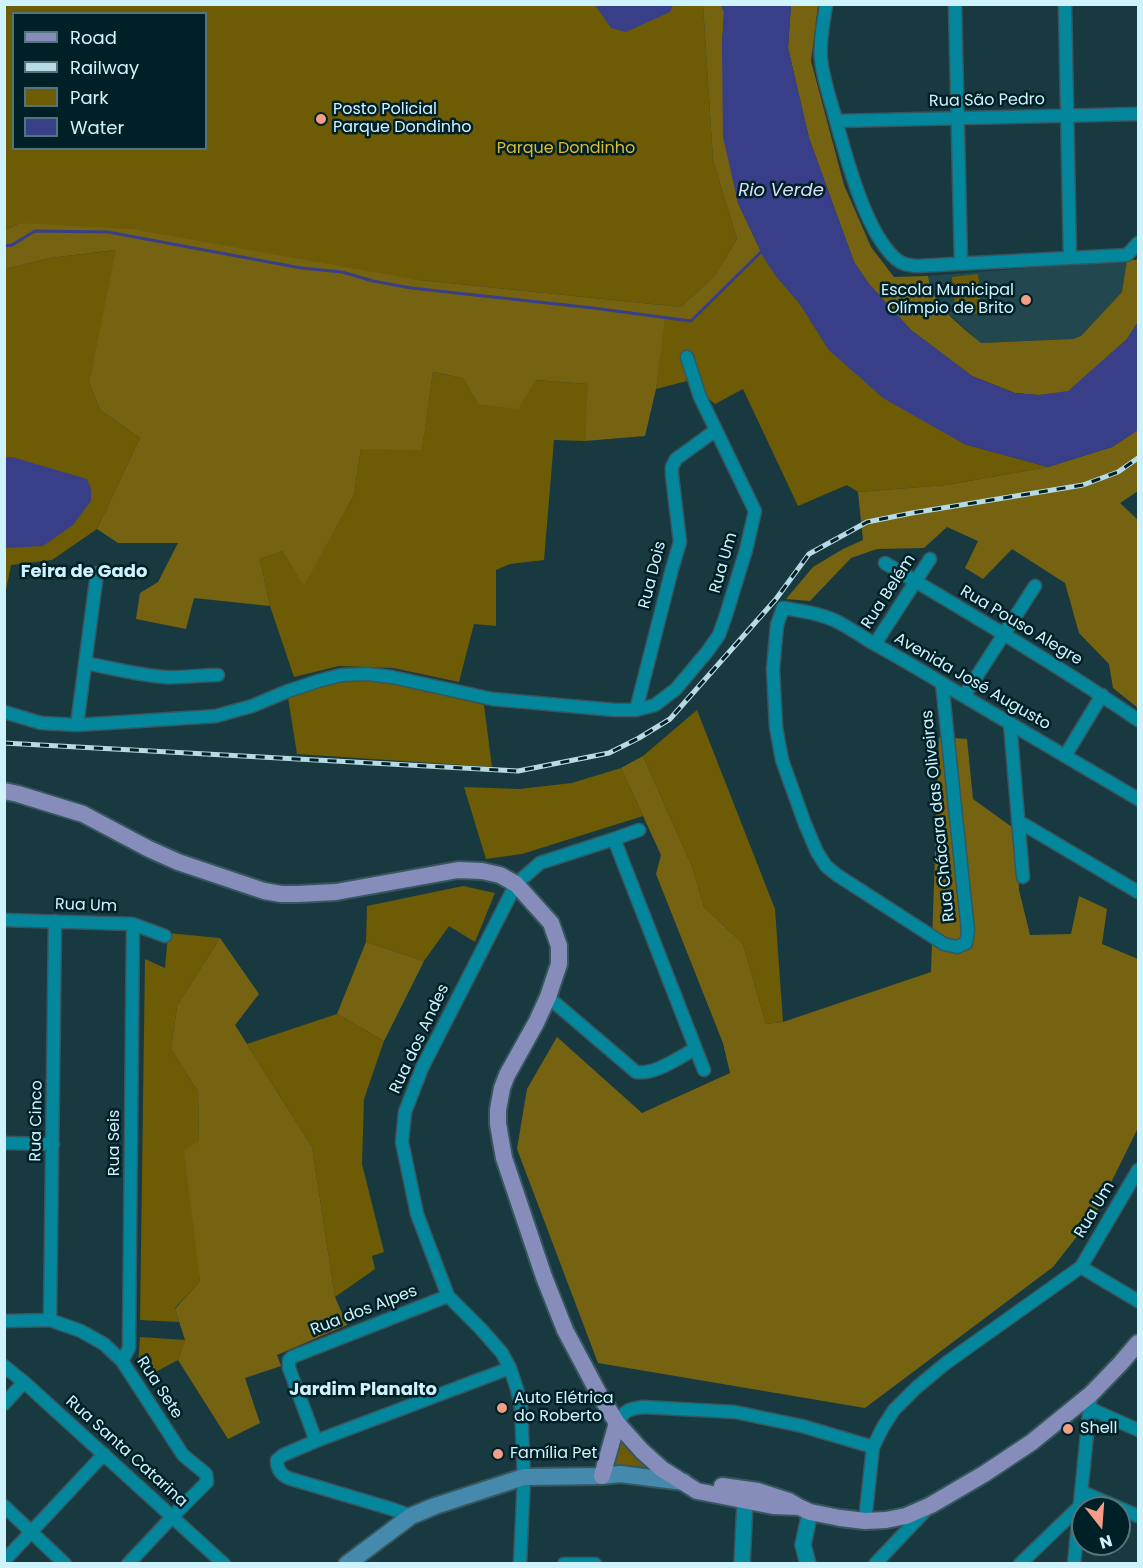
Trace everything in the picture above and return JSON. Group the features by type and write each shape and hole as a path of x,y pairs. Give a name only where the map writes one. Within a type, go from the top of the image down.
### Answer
{"main road":[{"path":"5,795 18,794 83,814 178,862 264,891 281,894 336,892 458,870 482,871 500,875 516,884 551,923 559,946 559,964 548,997 502,1088 498,1124 504,1158 544,1277 565,1330 599,1395 617,1423 650,1460 697,1491"},
{"path":"602,1476 619,1482 789,1501 805,1509 840,1518 865,1521 906,1516 931,1505 984,1474 1091,1402 1138,1343"},
{"path":"602,1476 617,1423"},
{"path":"629,1438 694,1479 733,1488 751,1496"},
{"path":"347,1563 411,1516 524,1477 620,1474 733,1488"}],"street":[{"path":"826,4 820,45 823,75 849,165 867,216 880,240 895,258 905,265 917,266 1127,255 1138,243"},
{"path":"955,4 961,263"},
{"path":"1065,4 1070,258"},
{"name":"Rua São Pedro","path":"836,121 1138,114"},
{"name":"Rua Um","path":"636,710 656,705 676,689 719,635 746,550 755,511 700,397 687,357"},
{"name":"Rua Dois","path":"636,710 679,549 672,467 676,459 716,430"},
{"name":"Rua Belém","path":"874,644 930,559"},
{"name":"Rua Pouso Alegre","path":"885,563 1102,695 1138,720"},
{"path":"77,724 97,573"},
{"path":"964,696 1035,586"},
{"name":"Avenida José Augusto","path":"783,608 817,614 836,621 1138,799"},
{"name":"Rua Chácara das Oliveiras","path":"783,608 777,625 773,669 776,727 782,760 817,852 826,866 837,875 944,944 957,947 966,943 968,931 942,683"},
{"path":"85,663 163,676 218,675"},
{"path":"4,712 41,723 77,724 216,716 252,706 318,681 341,675 368,674 392,677 492,699 636,710"},
{"path":"1065,756 1102,695"},
{"path":"1010,723 1023,877"},
{"path":"1018,821 1138,892"},
{"path":"516,884 540,863 639,830"},
{"path":"614,839 704,1071"},
{"name":"Rua dos Andes","path":"516,884 422,1068 405,1112 402,1142 417,1214 448,1296 502,1353 518,1389 524,1477 520,1563"},
{"name":"Rua Um","path":"4,920 133,924 165,936"},
{"name":"Rua Cinco","path":"50,1320 55,921"},
{"name":"Rua Seis","path":"123,1361 129,1348 133,924"},
{"path":"548,997 636,1072 652,1071 695,1049"},
{"path":"4,1143 53,1144"},
{"name":"Rua Um","path":"1081,1267 1138,1170"},
{"path":"865,1521 873,1447 883,1427 894,1410 946,1363 1081,1267 1138,1301"},
{"name":"Rua dos Alpes","path":"316,1442 289,1368 289,1360 448,1296"},
{"name":"Rua Sete","path":"4,1320 50,1320 89,1335 104,1344 123,1361 183,1455 206,1474 207,1482 173,1516"},
{"name":"Rua Santa Catarina","path":"4,1366 224,1563"},
{"path":"411,1516 288,1478 281,1475 277,1467 277,1460 316,1442 510,1368"},
{"path":"4,1404 24,1382"},
{"path":"1081,1496 1091,1402 1138,1430"},
{"path":"617,1423 623,1412 643,1407 735,1412 802,1426 873,1447"},
{"path":"4,1561 104,1454"},
{"path":"1082,1492 1138,1516"},
{"path":"742,1563 751,1496"},
{"path":"878,1562 931,1505"},
{"path":"4,1506 65,1563"},
{"path":"805,1509 803,1545 808,1563"},
{"path":"1020,1563 1071,1515"},
{"path":"129,1563 173,1516"},
{"path":"564,1563 595,1563"}],"shaded area":[{"path":"703,5 721,5 724,12 722,45 738,203 761,252 691,321 665,318 656,389 645,436 585,441 588,384 536,380 518,409 478,404 463,378 433,372 422,450 361,449 354,495 304,586 282,551 260,559 270,606 194,598 186,629 136,619 140,593 158,582 178,543 118,543 97,529 140,438 100,410 89,382 116,250 50,258 5,269 5,230 20,223 131,229 419,280 681,307 715,275 737,239 713,160"},
{"path":"791,5 818,5 811,61 844,185 871,247 894,277 928,276 935,297 941,306 981,343 1073,339 1081,336 1122,292 1127,260 1136,260 1138,257 1138,322 1127,339 1068,392 1039,395 1015,393 972,376 911,330 869,284 854,262 809,138 788,48"},
{"name":"Escola Municipal Olímpio de Brito","path":"1127,260 1122,292 1081,336 1073,339 981,343 941,307 929,285 928,276"},
{"path":"1138,430 1138,491 1120,503 1138,520 1138,708 1113,688 1109,664 1079,633 1065,583 1012,549 983,579 965,568 978,541 947,527 924,548 877,549 851,558 810,601 786,599 813,567 863,540 858,492 946,485 1048,467 1112,447"},
{"path":"939,737 967,739 973,799 1016,830 1019,890 1030,935 1071,934 1079,896 1107,909 1102,944 1138,959 1138,1128 1097,1211 1053,1267 865,1408 598,1363 517,1149 527,1089 557,1037 642,1113 730,1073 723,1043 656,874 661,855 621,768 643,756 693,869 704,907 743,944 766,1024 783,1022 931,972"},
{"path":"220,938 259,994 235,1025 312,1147 335,1297 347,1325 277,1355 281,1366 245,1378 260,1423 228,1439 178,1360 185,1340 175,1309 200,1281 184,1150 199,1141 198,1092 171,1049 177,1006"},
{"path":"366,942 424,961 384,1041 337,1014"}],"green space":[{"name":"Parque Dondinho","path":"5,5 703,5 713,160 737,239 715,275 681,307 419,280 20,223 5,230"},
{"path":"117,250 89,382 100,410 140,438 97,529 52,560 11,565 5,595 5,269 50,258"},
{"path":"761,252 776,276 800,304 829,350 964,444 1048,467 946,485 858,492 847,485 798,506 743,389 715,404 687,381 656,389 664,318 691,321"},
{"path":"978,274 982,313 956,316 952,277"},
{"path":"433,372 463,378 478,404 535,380 589,384 585,441 554,440 544,560 510,564 496,570 496,626 474,624 459,682 393,668 339,666 294,677 270,606 260,559 282,551 304,585 354,495 361,449 422,449"},
{"path":"339,680 386,681 484,705 492,767 297,754 288,698"},
{"path":"697,710 775,909 783,1022 766,1024 743,944 704,907 693,869 643,756"},
{"path":"621,768 643,816 522,854 486,859 464,787 519,789 572,783"},
{"path":"463,886 495,893 475,942 449,926 424,961 366,942 367,906"},
{"path":"168,933 220,938 177,1006 171,1049 198,1092 199,1141 195,1227 200,1281 175,1308 179,1322 140,1320 145,959 165,968"},
{"path":"337,1014 384,1041 364,1099 362,1164 384,1252 372,1256 375,1269 335,1297 312,1147 247,1044"},
{"path":"140,1337 185,1340 178,1360 146,1377 138,1367"},
{"path":"616,1432 650,1466 648,1470 607,1465"}],"water":[{"path":"595,5 673,5 670,12 626,32 611,28"},
{"name":"Rio Verde","path":"721,5 791,5 788,48 809,138 854,262 869,284 911,330 972,376 1014,393 1039,395 1068,391 1127,339 1138,322 1138,430 1112,447 1048,467 964,444 883,398 829,350 800,304 764,258 738,203 723,137 724,12"},
{"path":"5,457 12,457 87,479 91,489 91,501 73,525 43,546 5,548"}],"waterway":[{"path":"4,246 12,245 35,231 108,232 301,268 342,272 411,288 691,321 761,252 765,251"}],"railway":[{"path":"4,743 518,771 609,753 670,719 776,599 809,554 867,522 1083,485 1118,472 1138,458"}],"place":[{"name":"Posto Policial Parque Dondinho","path":"321,119"},
{"name":"Escola Municipal Olímpio de Brito","path":"1026,300"},
{"name":"Auto Elétrica do Roberto","path":"502,1408"},
{"name":"Shell","path":"1068,1429"},
{"name":"Família Pet","path":"498,1454"}],"district":[{"name":"Feira de Gado","path":"84,572"},
{"name":"Jardim Planalto","path":"363,1390"}]}
